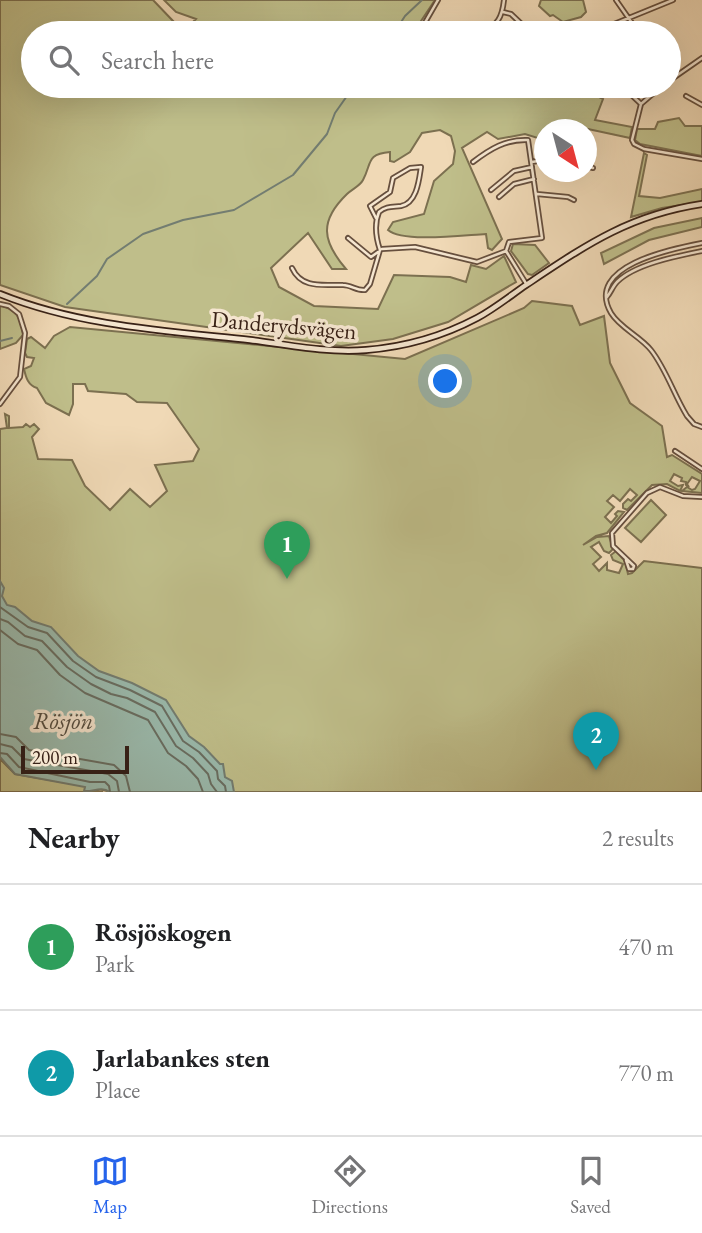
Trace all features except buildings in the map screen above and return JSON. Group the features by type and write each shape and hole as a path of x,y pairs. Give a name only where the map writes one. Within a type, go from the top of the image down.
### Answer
{"main road":[{"name":"Danderydsvägen","path":"0,294 33,307 86,320 294,346 362,350 422,340 458,327 479,317 594,240 624,225 664,211 702,204"}],"street":[{"path":"426,21 438,0"},
{"path":"499,21 505,0"},
{"path":"616,0 631,21"},
{"path":"619,21 673,0"},
{"path":"503,12 511,14 518,21"},
{"path":"681,71 702,58"},
{"path":"685,96 702,105"},
{"path":"635,98 641,104"},
{"path":"648,98 641,104 632,140 634,144 644,149 702,159"},
{"path":"473,162 498,145 518,139 528,140 534,179 514,184 499,197"},
{"path":"491,190 514,171 532,164"},
{"path":"292,268 298,277 317,285 343,285 365,290 370,284 380,250 376,218 370,206 390,192 393,178 410,168 421,167 411,200 403,206 383,208 376,218"},
{"path":"506,251 509,242 542,238 535,182"},
{"path":"537,194 574,200"},
{"path":"348,238 371,257 380,250 415,247 477,262 506,251"},
{"path":"702,243 666,251 620,271 613,276 605,292 610,312 652,351 687,416 694,424 702,427"},
{"path":"506,251 527,285"},
{"path":"607,297 617,282 636,271 702,251"},
{"path":"0,304 9,306 19,314 25,334 20,377 0,404"},
{"path":"675,451 702,469"},
{"path":"626,560 613,546 612,533 647,493 660,487 683,496 702,497"}],"shaded area":[{"path":"0,0 153,0 173,21 21,21 21,98 603,99 595,119 534,119 534,137 525,134 498,139 487,132 462,148 502,239 492,250 488,248 486,234 420,237 396,234 388,230 393,222 424,214 434,181 453,164 455,151 451,136 440,130 422,133 410,152 394,162 390,161 390,152 373,157 362,182 338,204 328,222 328,240 346,269 332,269 308,233 271,268 279,287 314,306 378,309 394,275 450,277 466,282 471,265 486,269 504,256 516,282 448,322 393,339 341,346 65,307 0,285"},
{"path":"164,0 435,0 421,21 194,21 196,19 176,12"},
{"path":"541,0 583,0 586,12 581,17 562,21 553,15 550,16 539,6"},
{"path":"679,118 685,126 702,126 702,156 640,144 635,140 637,129 655,129 658,122"},
{"path":"597,120 632,127 630,138 597,131"},
{"path":"644,153 647,155 639,196 660,198 702,189 702,202 662,208 631,217"},
{"path":"702,218 702,227 649,240 604,264 601,253 654,228"},
{"path":"513,244 535,245 549,263 532,275 528,274 511,251"},
{"path":"532,301 572,306 580,325 604,316 610,363 630,403 662,426 667,457 672,455 702,474 702,493 682,491 687,487 695,489 700,481 692,477 687,484 689,487 686,485 686,482 681,481 682,478 674,474 670,481 678,486 683,485 680,491 667,484 652,485 627,510 623,508 623,504 637,495 630,489 620,501 613,495 607,501 614,507 605,517 611,523 618,511 624,512 607,533 596,536 583,545 597,537 609,536 613,549 609,553 604,551 599,542 591,547 601,557 593,564 599,571 607,563 607,570 619,573 623,564 613,560 611,555 616,551 625,561 628,574 644,561 702,568 702,792 110,792 97,788 93,790 103,792 0,792 0,759 15,774 91,787 0,674 0,429 7,428 5,414 9,416 9,428 23,427 26,424 30,427 34,424 39,429 32,437 38,459 72,460 85,486 110,510 130,489 150,507 167,491 155,465 193,461 199,449 167,403 137,402 126,394 88,391 85,384 73,384 73,404 69,415 46,403 37,388 29,383 24,369 31,366 34,358 27,357 25,353 27,339 31,337 45,348 54,336 70,327 405,359 524,308"},
{"path":"0,305 17,316 23,335 16,343 0,349"},
{"path":"651,500 666,515 641,542 625,528"}],"water":[{"name":"Rösjön","path":"0,581 4,588 2,596 7,605 15,607 32,621 51,627 78,656 99,671 166,700 189,736 223,764 225,777 232,781 234,792 110,792 100,789 84,791 85,787 15,774 0,757"}],"waterway":[{"path":"402,21 422,0"},
{"path":"67,304 97,276 107,259 143,234 183,220 234,210 293,175 327,134 335,113 346,98"},
{"path":"0,341 12,338"}],"place":[{"name":"Rösjöskogen","path":"287,579"},
{"name":"Jarlabankes sten","path":"596,770"}]}
